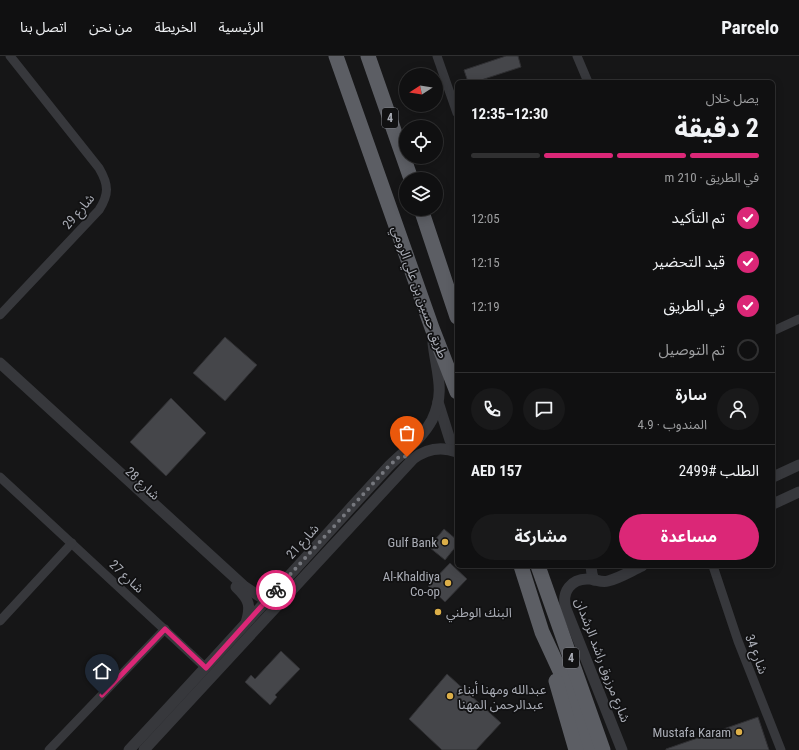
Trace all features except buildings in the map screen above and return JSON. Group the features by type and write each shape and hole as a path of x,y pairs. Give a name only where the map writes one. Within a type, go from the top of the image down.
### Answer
{"highway":[{"name":"طريق حسين بن علي الرومي","path":"336,56 432,328 455,387"},
{"name":"4","path":"368,56 409,172"},
{"name":"طريق حسين بن علي الرومي","path":"423,216 455,311"},
{"name":"4","path":"522,568 542,632 566,684 600,749"},
{"name":"4","path":"539,568 600,749"},
{"path":"542,632 576,750"}],"street":[{"name":"شارع 29","path":"0,315 99,210 105,200 107,189 105,178 100,168 10,56"},
{"path":"437,56 455,107"},
{"path":"577,56 587,80"},
{"path":"775,330 799,320"},
{"name":"شارع 21","path":"144,750 379,477 414,444 427,428 432,420 438,401 440,382 432,328"},
{"name":"شارع 28","path":"0,364 245,587 271,604"},
{"name":"شارع 28","path":"0,371 242,592 247,600 249,609 245,625"},
{"path":"438,401 450,440 455,449"},
{"name":"شارع 21","path":"129,750 245,625 271,604 417,456 427,451 439,448 455,452"},
{"path":"400,456 402,455 407,457 409,464"},
{"path":"775,476 799,465"},
{"name":"شارع 27","path":"0,477 206,668"},
{"path":"775,503 799,492"},
{"path":"0,621 72,543"},
{"path":"591,568 594,580"},
{"name":"شارع مرزوق راشد الرشدان","path":"622,750 564,602 564,595 572,583 578,580 585,579 601,582 610,580 637,568"},
{"name":"شارع 34","path":"714,568 738,641 781,750"},
{"path":"49,750 165,629"}],"way so far":[{"path":"276,590 389,466 402,455 407,457"}],"place":[{"name":"Gulf Bank","path":"445,542"},
{"name":"Al-Khaldiya Co-op","path":"448,583"},
{"name":"البنك الوطني","path":"438,612"},
{"name":"عبدالله ومهنا أبناء عبدالرحمن المهنا","path":"450,696"},
{"name":"Mustafa Karam","path":"739,732"}],"route":[{"path":"102,695 165,629 206,668 276,590"}]}
